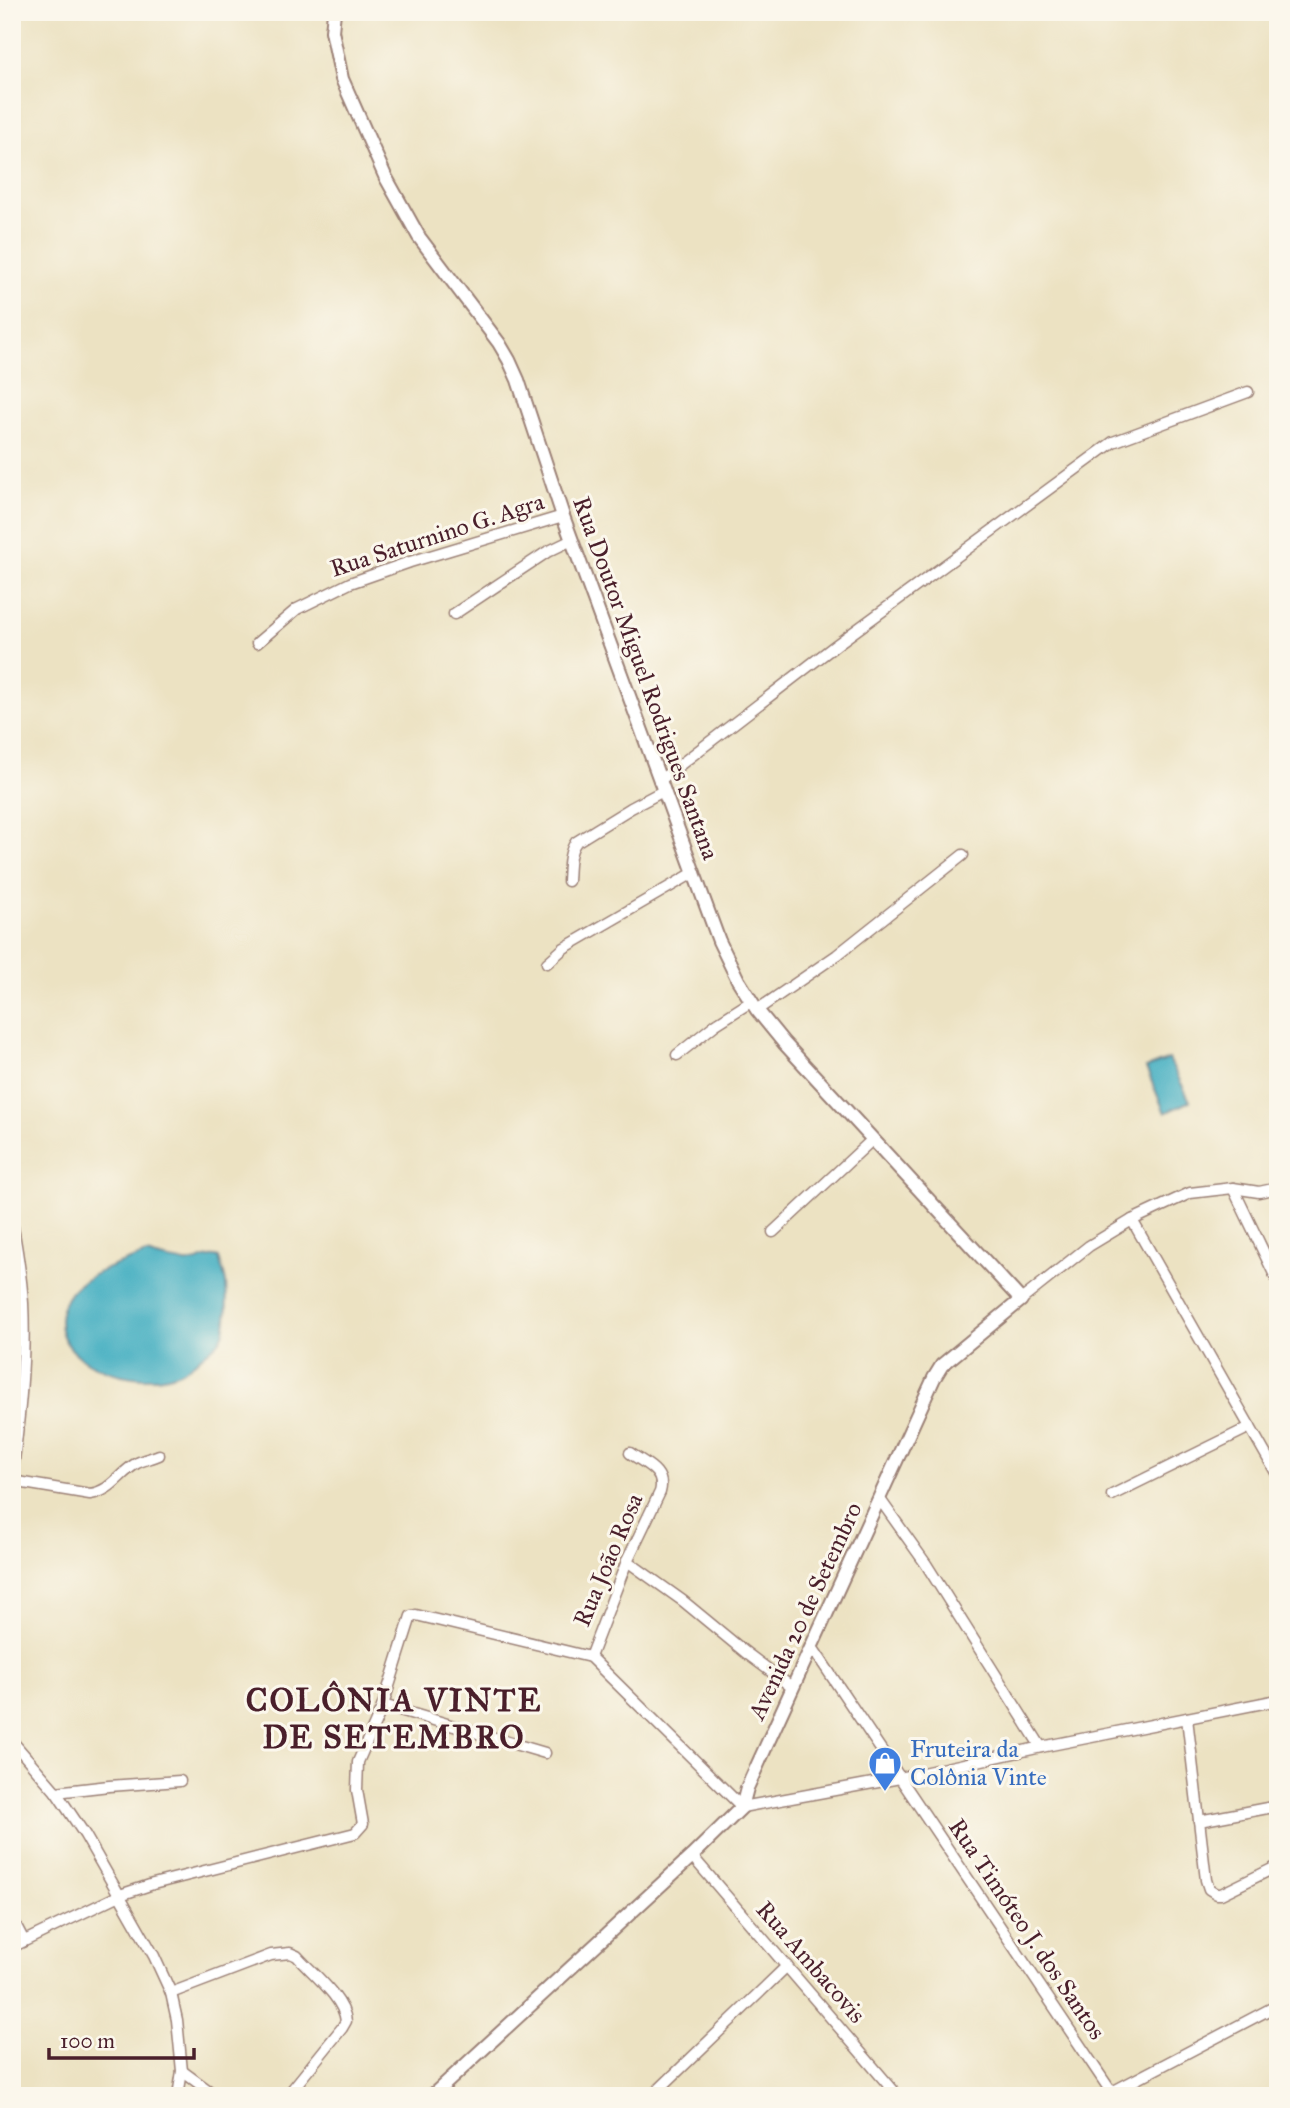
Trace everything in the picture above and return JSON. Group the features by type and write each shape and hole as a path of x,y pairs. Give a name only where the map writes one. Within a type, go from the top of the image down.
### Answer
{"street":[{"name":"Rua Doutor Miguel Rodrigues Santana","path":"334,12 332,31 342,79 380,164 419,237 509,360 533,421 563,516 661,786 719,941 738,980 784,1043 1021,1300"},
{"path":"568,881 570,858 576,842 661,786 836,645 1113,442 1248,392"},
{"name":"Rua Saturnino G. Agra","path":"257,643 297,609 350,583 563,516"},
{"path":"454,614 547,552 572,540"},
{"path":"677,1055 716,1024 755,1005 837,955 963,855"},
{"path":"547,962 564,948 695,872"},
{"path":"773,1231 873,1139"},
{"path":"1233,1188 1278,1282"},
{"name":"Avenida 20 de Setembro","path":"435,2095 742,1807 747,1788 942,1365 1089,1246 1132,1220 1190,1193 1233,1188 1259,1192 1278,1188"},
{"path":"1132,1220 1278,1476"},
{"path":"12,1222 20,1266 23,1306 22,1367 12,1479 90,1494 101,1493 137,1463 159,1455"},
{"path":"1112,1495 1250,1427"},
{"name":"Rua João Rosa","path":"590,1657 627,1561 663,1483 654,1469 629,1453"},
{"path":"879,1498 926,1564 1041,1748"},
{"path":"627,1561 683,1601 793,1688"},
{"path":"12,1947 120,1895 355,1832 363,1824 357,1790 358,1762 383,1705 408,1620 416,1615 590,1657 742,1807 900,1778 1278,1700"},
{"name":"Rua Timóteo J. dos Santos","path":"811,1647 1113,2094"},
{"path":"383,1705 545,1753"},
{"path":"1187,1718 1209,1889 1213,1893 1221,1894 1278,1866"},
{"path":"12,1741 56,1792 85,1835 154,1956 171,1993 177,2021 182,2071 178,2096"},
{"path":"56,1792 180,1782"},
{"path":"1199,1821 1278,1806"},
{"name":"Rua Ambacovis","path":"692,1856 898,2096"},
{"path":"12,1918 24,1941"},
{"path":"171,1993 271,1955 290,1953 297,1956 337,1999 346,2021 287,2096"},
{"path":"652,2096 787,1966"},
{"path":"1113,2094 1278,2005"},
{"path":"182,2071 216,2096"}],"water":[{"path":"1169,1059 1190,1101 1165,1113 1146,1068"},
{"path":"147,1254 188,1262 219,1258 226,1283 225,1325 219,1342 185,1369 157,1378 121,1375 86,1361 63,1337 60,1321 64,1302 78,1285 106,1269"}],"place":[{"name":"Fruteira da Colônia Vinte","path":"885,1793"}],"district":[{"name":"COLÔNIA VINTE DE SETEMBRO","path":"394,1718"}]}
